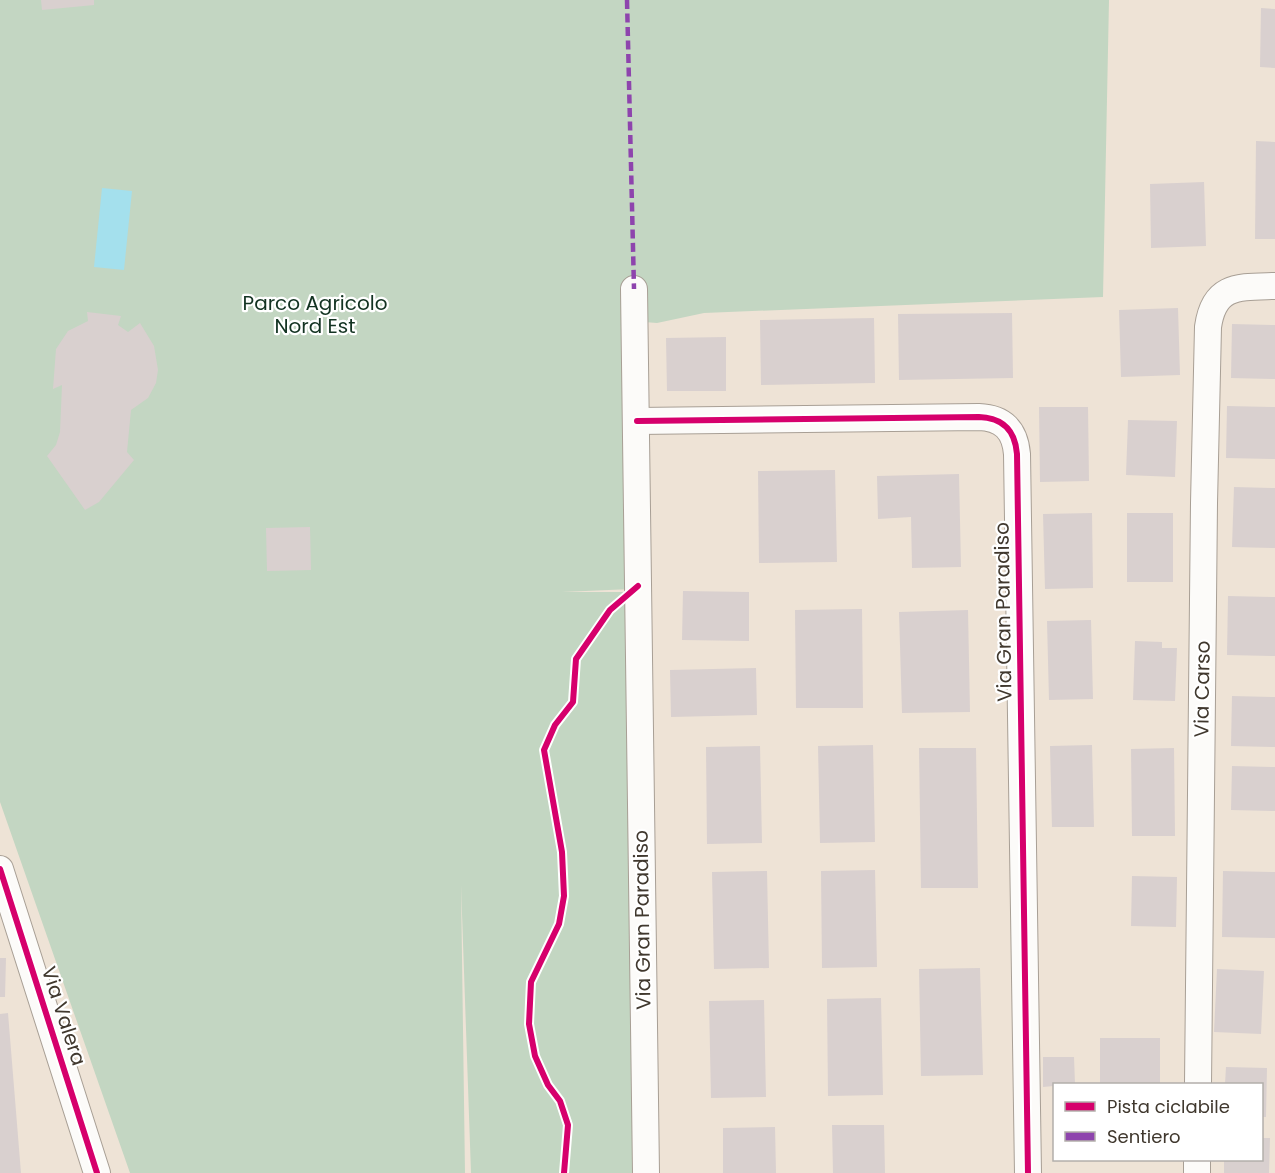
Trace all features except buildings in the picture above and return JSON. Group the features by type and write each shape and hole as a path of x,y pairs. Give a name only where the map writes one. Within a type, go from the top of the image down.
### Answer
{"street":[{"name":"Via Carso","path":"1198,1083 1208,327 1211,312 1219,297 1235,288 1275,286"},
{"path":"634,289 637,421"},
{"name":"Via Gran Paradiso","path":"646,1173 637,421 987,417 1001,422 1011,430 1017,454 1028,1173"},
{"name":"Via Valera","path":"0,869 97,1173"}],"green space":[{"name":"Parco Agricolo Nord Est","path":"0,0 1109,0 1103,297 704,313 657,323 644,322 632,589 562,592 631,592 637,1173 471,1173 461,885 465,1173 130,1173 0,802"}],"water":[{"path":"102,188 132,191 124,270 94,267"}],"marked path":[{"path":"627,0 634,289"}],"cycle path":[{"path":"637,421 979,417 1001,423 1014,438 1017,454 1028,1173"},
{"path":"564,1173 568,1125 560,1101 548,1085 535,1056 529,1024 531,982 559,924 564,896 562,852 544,750 555,725 573,702 576,659 610,610 638,586"},
{"path":"0,869 97,1173"}]}
